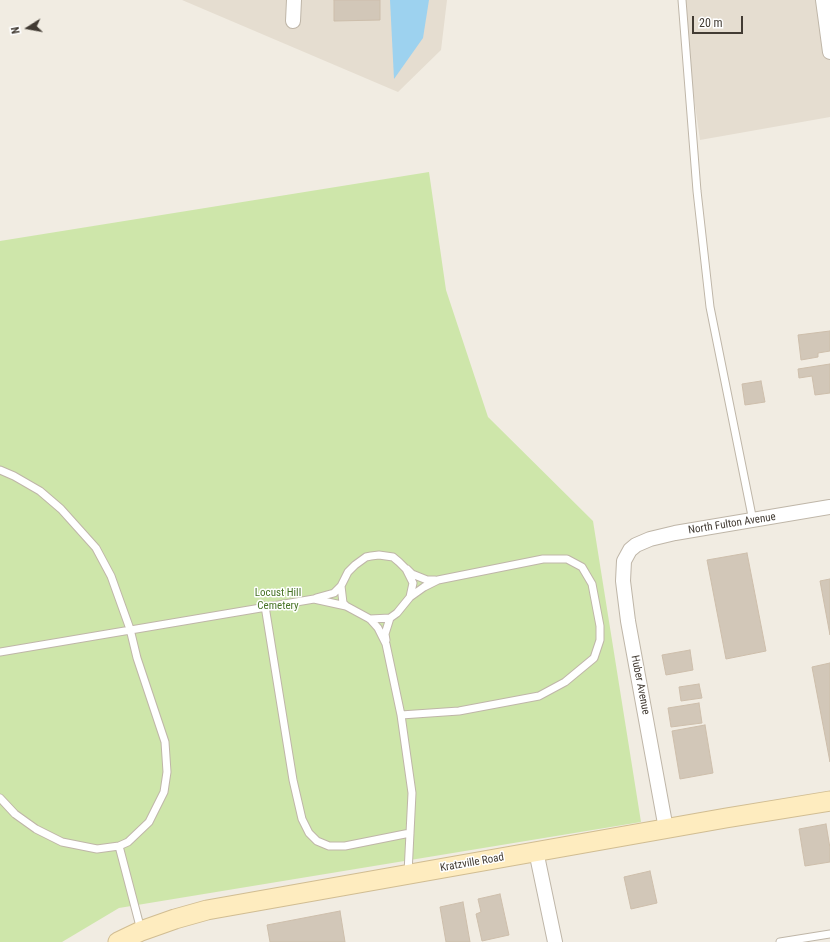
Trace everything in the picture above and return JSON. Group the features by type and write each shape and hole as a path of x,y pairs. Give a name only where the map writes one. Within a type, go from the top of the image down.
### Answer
{"main road":[{"name":"Kratzville Road","path":"118,942 174,919 207,910 536,851 830,801"}],"street":[{"path":"293,21 294,0"},
{"path":"822,0 830,52"},
{"name":"North Fulton Avenue","path":"636,545 650,539 676,533 830,507"},
{"name":"Huber Avenue","path":"636,545 630,550 624,561 623,581 628,622 666,829"},
{"path":"536,851 555,942"}],"lane":[{"path":"682,0 697,191 710,307 753,521"},
{"path":"0,470 40,491 61,509 96,548 111,576 130,629 137,658 165,742 167,772 164,792 149,822 128,842 119,846 97,849 62,842 36,829 15,814 0,798"},
{"path":"0,652 265,606 314,599 334,593 341,586 348,572 366,557 371,556 379,555 393,557 412,574 427,580 438,580 543,559 567,559 582,567 592,584 600,626 600,640 594,658 565,682 539,696 459,711 401,715"},
{"path":"406,569 413,583 410,597"},
{"path":"370,619 390,618 397,613 410,597 424,587 438,580"},
{"path":"341,586 343,603 346,606"},
{"path":"314,599 346,606 370,619 378,628 386,644"},
{"path":"265,606 294,780 302,819 310,834 317,841 329,846 345,846 410,833"},
{"path":"390,618 384,634 401,715 412,793 408,874"},
{"path":"119,846 142,931"},
{"path":"780,942 830,934"}],"shaded area":[{"path":"182,0 447,0 441,50 398,92"},
{"path":"680,0 830,0 830,117 700,140"}],"green space":[{"name":"Locust Hill Cemetery","path":"429,172 446,290 488,417 593,521 641,822 119,908 62,942 0,942 0,241"}],"water":[{"path":"390,0 429,0 423,38 394,79"}],"building":[{"path":"334,0 380,0 380,20 334,21"},
{"path":"830,331 830,351 818,353 818,357 801,360 798,335"},
{"path":"830,364 830,393 815,395 812,376 799,378 798,369"},
{"path":"761,381 765,402 745,405 742,384"},
{"path":"747,553 766,651 726,659 707,560"},
{"path":"830,579 830,635 820,581"},
{"path":"690,650 693,670 666,675 662,655"},
{"path":"830,663 830,762 812,667"},
{"path":"699,684 702,698 681,701 679,687"},
{"path":"699,703 702,723 671,727 668,708"},
{"path":"705,725 713,773 680,779 672,731"},
{"path":"826,824 830,848 830,862 805,866 799,829"},
{"path":"650,871 657,903 631,909 624,877"},
{"path":"500,894 509,935 482,941 476,914 481,912 478,899"},
{"path":"463,902 470,942 446,942 440,907"},
{"path":"340,911 345,942 270,942 267,925"}]}
